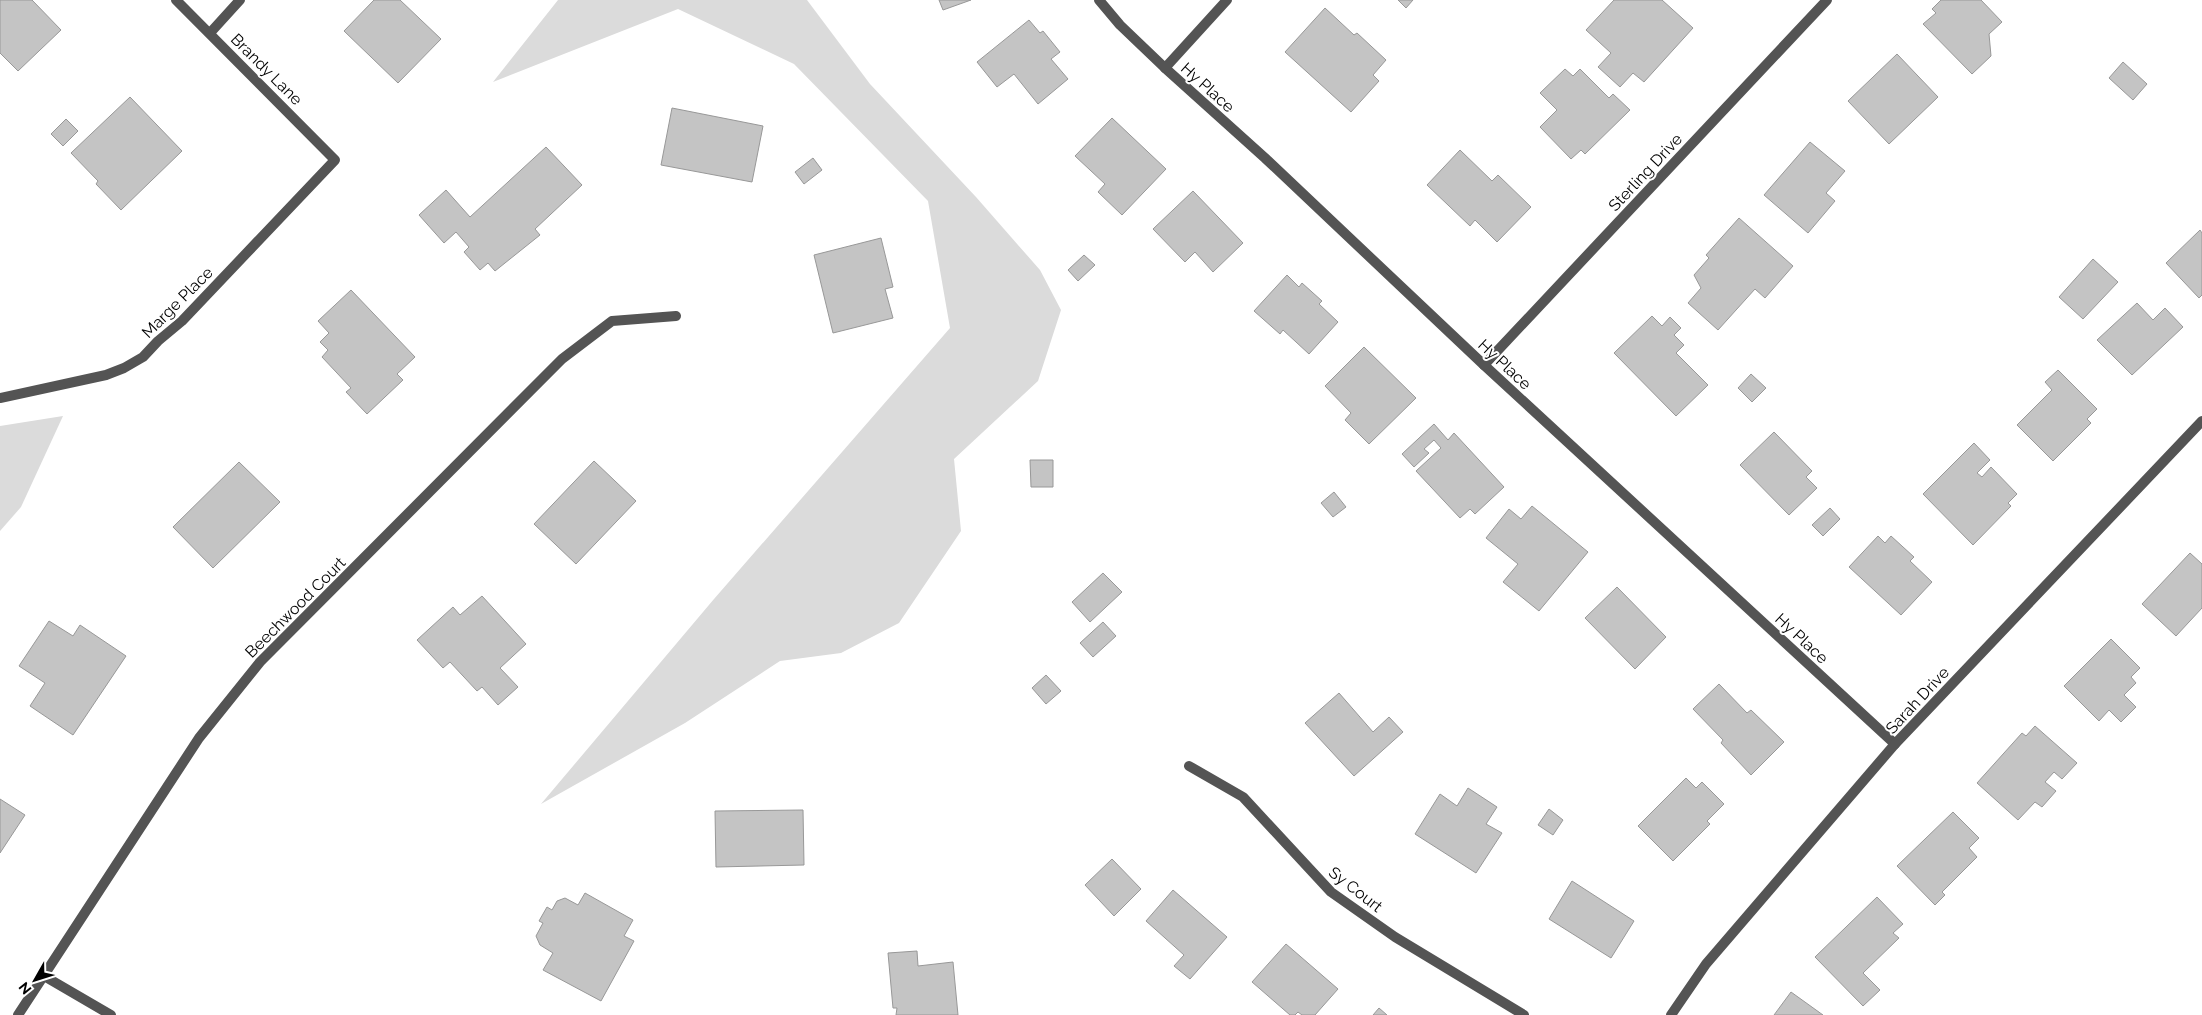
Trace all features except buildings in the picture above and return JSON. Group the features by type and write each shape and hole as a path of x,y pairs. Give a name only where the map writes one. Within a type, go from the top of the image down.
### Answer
{"street":[{"name":"Brandy Lane","path":"176,0 335,160"},
{"path":"210,33 240,0"},
{"name":"Hy Place","path":"1098,0 1120,25 1164,68 1265,158 1484,365 1895,744"},
{"path":"1164,68 1227,0"},
{"name":"Sterling Drive","path":"1484,365 1827,0"},
{"name":"Marge Place","path":"0,398 106,375 143,358 182,321 335,160"},
{"name":"Beechwood Court","path":"18,1015 199,738 260,662 562,359 612,320 676,316"},
{"name":"Sarah Drive","path":"1671,1015 1706,964 1895,744 2202,421"},
{"name":"Sy Court","path":"1189,766 1243,797 1332,892 1395,937 1524,1015"},
{"path":"44,976 111,1015"}],"shaded area":[{"path":"558,0 807,0 870,84 976,197 1040,270 1061,310 1038,381 954,459 961,531 899,623 841,653 780,661 685,723 541,804 714,599 950,328 928,201 794,64 678,9 493,82"},
{"path":"63,416 21,507 0,531 0,426"}]}
